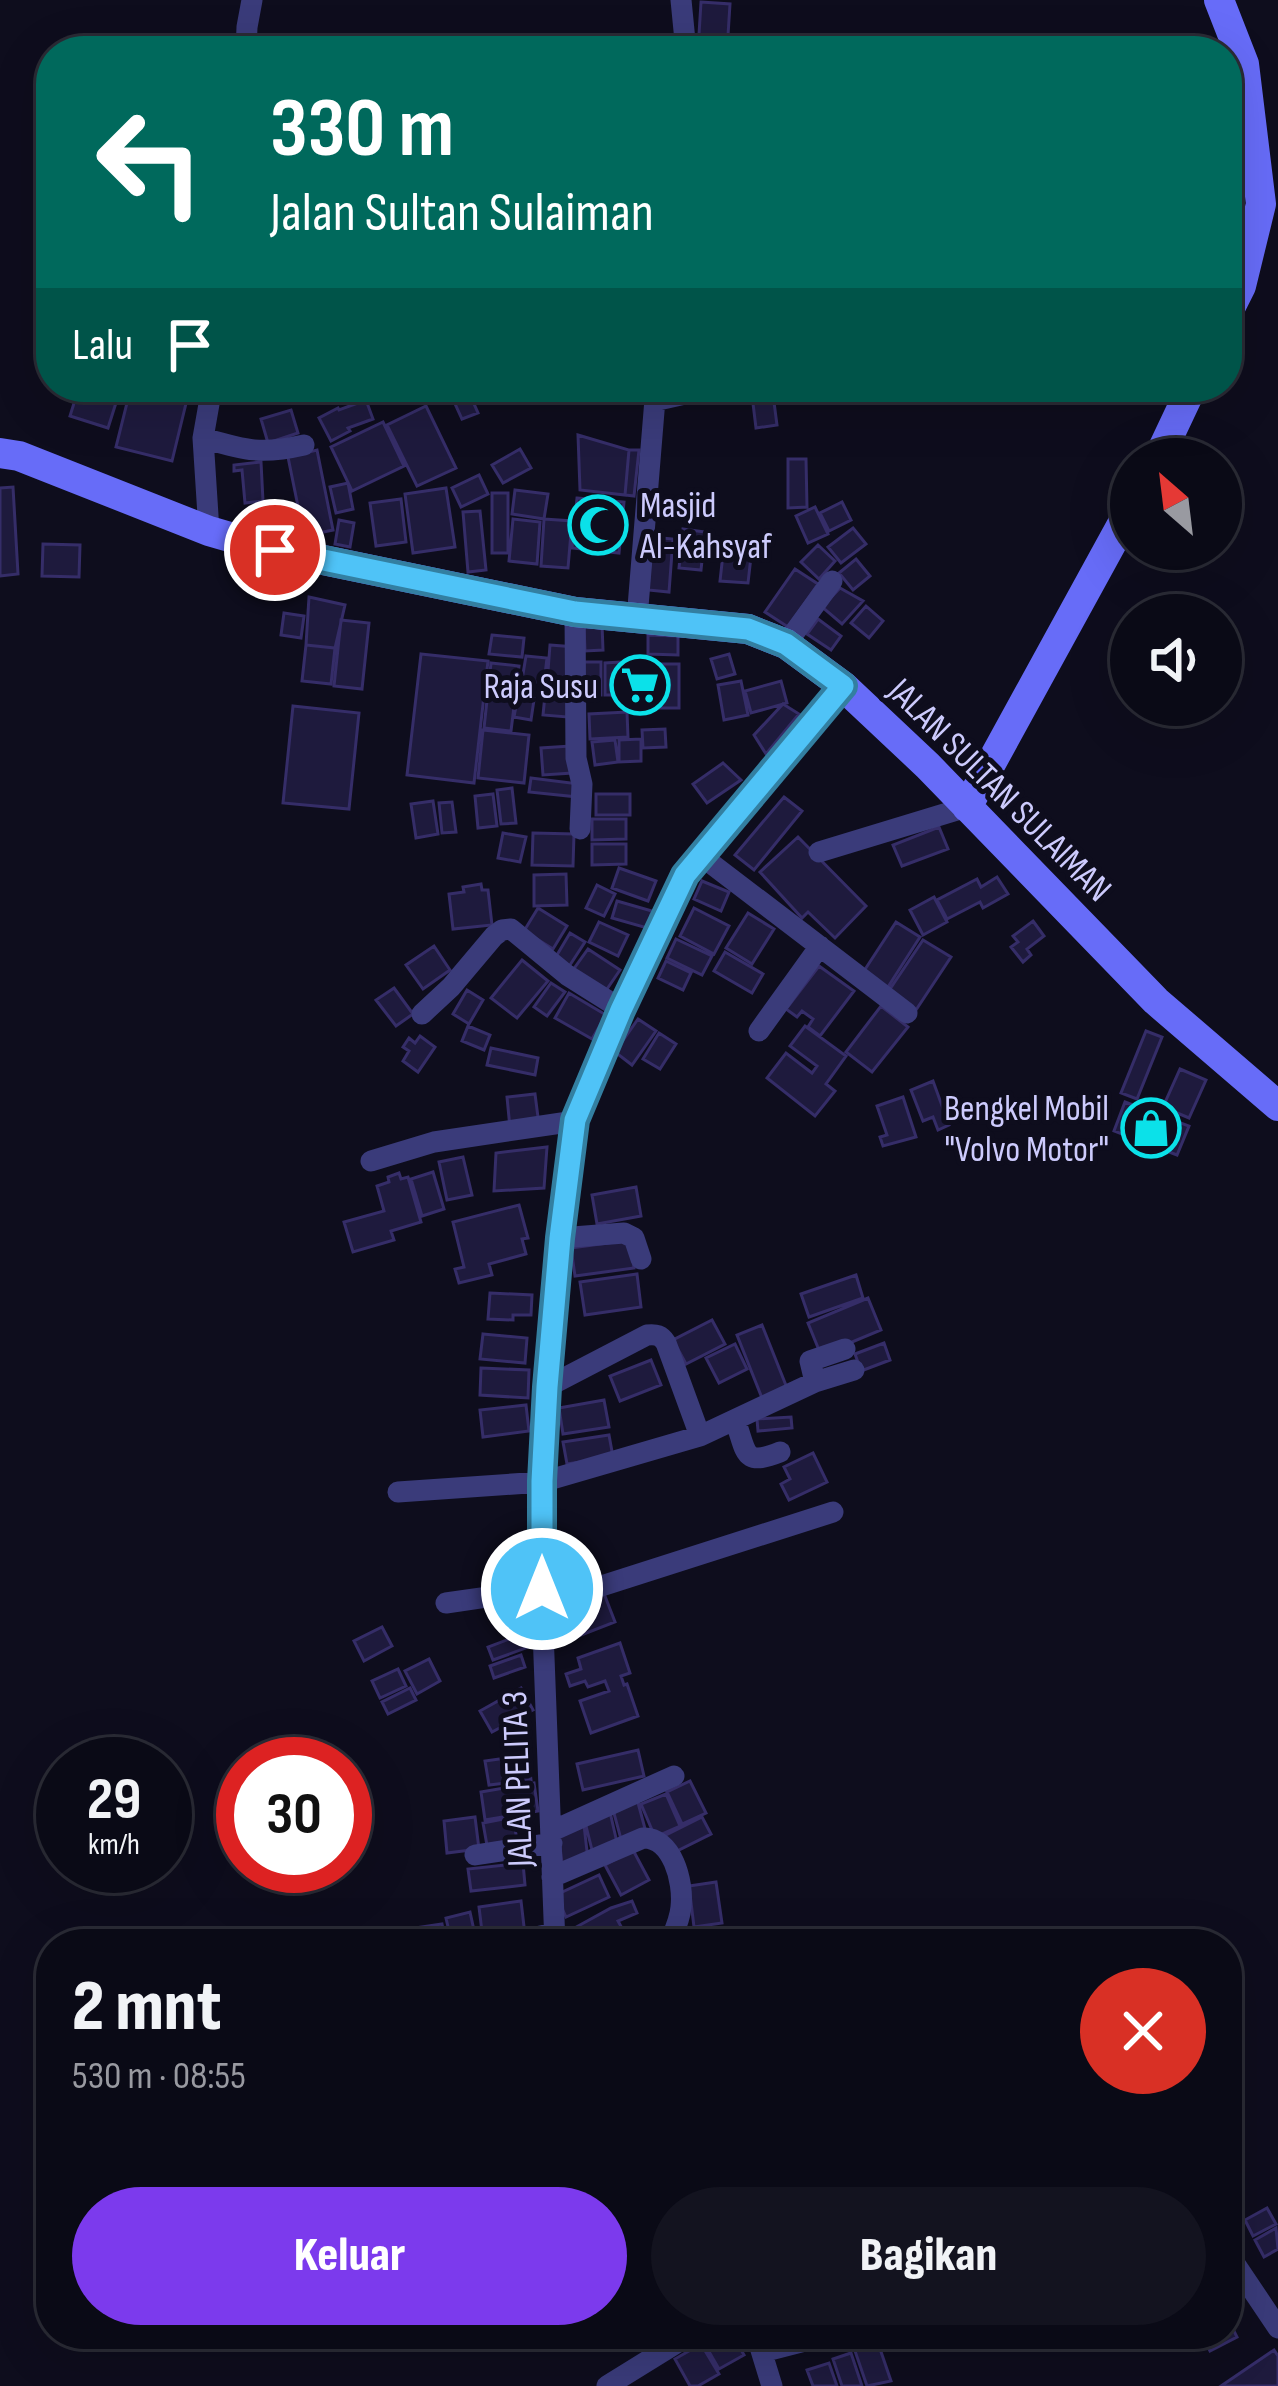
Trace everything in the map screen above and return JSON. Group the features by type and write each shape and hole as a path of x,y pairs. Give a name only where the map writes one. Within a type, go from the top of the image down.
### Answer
{"main road":[{"path":"1219,0 1233,36"},
{"path":"1242,59 1261,204 1242,282"},
{"path":"1168,438 1185,402"},
{"name":"JALAN SULTAN SULAIMAN","path":"0,453 19,456 209,531 275,550 575,612 748,629 786,644 843,686 928,766 1156,1001 1278,1106"},
{"path":"967,807 1110,546"}],"street":[{"path":"247,36 252,0"},
{"path":"681,0 685,36"},
{"path":"209,402 203,438 209,531"},
{"path":"637,619 654,402"},
{"path":"203,438 260,452 304,445"},
{"path":"786,644 832,581"},
{"path":"575,612 580,829"},
{"name":"JALAN PELITA 3","path":"555,1929 542,1481 560,1238 575,1120 673,899 700,855 843,686"},
{"path":"819,852 967,807"},
{"path":"700,855 907,1013"},
{"path":"422,1014 494,936 511,929 567,975 621,1010"},
{"path":"759,1031 820,946"},
{"path":"371,1161 434,1142 575,1120"},
{"path":"560,1238 624,1233 634,1238 641,1259"},
{"path":"547,1387 647,1335 662,1336 700,1436"},
{"path":"398,1492 542,1481 700,1436 815,1382 849,1359"},
{"path":"735,1420 753,1459 779,1452"},
{"path":"446,1603 542,1597 833,1512"},
{"path":"475,1855 552,1837 674,1776"},
{"path":"552,1877 643,1838 656,1838 676,1868 681,1887 676,1929"},
{"path":"1242,2274 1277,2326"},
{"path":"607,2386 667,2349"},
{"path":"761,2349 772,2386"}],"building":[{"path":"701,2 730,4 728,36 699,36"},
{"path":"74,402 116,402 108,428 70,416"},
{"path":"127,402 186,402 172,461 116,447"},
{"path":"367,402 373,419 348,428 331,441 319,418"},
{"path":"454,402 473,402 478,413 462,419"},
{"path":"753,402 774,402 777,425 756,428"},
{"path":"426,406 456,468 417,486 387,425"},
{"path":"291,410 298,433 268,443 261,419"},
{"path":"383,422 404,466 352,491 331,447"},
{"path":"578,435 629,450 625,495 580,490"},
{"path":"520,449 531,468 503,483 492,465"},
{"path":"317,450 333,530 304,536 288,457"},
{"path":"629,450 639,450 634,496 625,495"},
{"path":"788,459 806,459 807,507 788,508"},
{"path":"261,462 263,501 245,503 242,470 234,471 234,465"},
{"path":"479,475 488,494 461,507 452,488"},
{"path":"348,483 353,509 336,513 330,487"},
{"path":"13,487 18,574 0,576 0,488"},
{"path":"446,488 455,547 413,553 405,494"},
{"path":"515,490 548,494 544,519 512,514"},
{"path":"492,493 508,493 508,553 492,553"},
{"name":"Masjid Al-Kahsyaf","path":"577,498 624,502 619,553 572,548"},
{"path":"401,499 406,542 376,546 370,503"},
{"path":"842,502 851,520 829,531 820,513"},
{"path":"815,507 828,534 808,543 796,516"},
{"path":"480,511 486,570 468,572 463,512"},
{"path":"513,519 540,522 537,564 509,561"},
{"path":"544,519 572,521 568,568 541,566"},
{"path":"339,520 354,523 350,547 335,544"},
{"path":"853,528 866,544 841,563 828,547"},
{"path":"683,529 705,532 701,570 679,568"},
{"path":"652,537 673,539 669,592 648,590"},
{"path":"43,544 80,545 79,577 42,576"},
{"path":"724,545 752,548 748,583 720,581"},
{"path":"818,545 835,561 819,579 801,562"},
{"path":"856,559 870,576 853,590 839,573"},
{"path":"795,569 818,584 788,627 765,612"},
{"path":"840,588 863,601 842,624 822,607"},
{"path":"309,597 345,605 335,648 306,645"},
{"path":"866,606 883,621 869,638 851,623"},
{"path":"284,613 304,616 301,638 281,635"},
{"path":"818,619 841,636 831,650 807,634"},
{"path":"341,620 369,623 362,689 334,686"},
{"path":"602,624 603,650 585,651 584,625"},
{"path":"492,635 524,638 522,657 489,654"},
{"path":"648,635 678,636 678,655 648,654"},
{"path":"306,645 335,648 331,684 302,681"},
{"path":"550,645 575,647 573,685 547,684"},
{"path":"421,654 488,661 474,783 407,775"},
{"path":"729,654 735,674 717,679 711,659"},
{"path":"526,656 547,658 544,683 522,680"},
{"path":"579,662 601,662 601,695 579,695"},
{"path":"620,662 620,695 605,695 605,663"},
{"path":"491,663 519,666 511,731 484,728"},
{"name":"Raja Susu","path":"626,663 655,663 655,706 626,707"},
{"path":"659,664 679,664 679,708 659,708"},
{"path":"741,681 748,715 724,720 718,685"},
{"path":"781,681 787,703 751,713 745,691"},
{"path":"519,690 535,693 531,720 514,717"},
{"path":"545,695 569,697 567,717 543,715"},
{"path":"783,704 799,714 766,754 754,735"},
{"path":"293,706 359,713 349,809 283,803"},
{"path":"627,712 628,737 590,739 589,714"},
{"path":"665,729 666,747 643,748 642,730"},
{"path":"483,730 529,735 524,783 478,778"},
{"path":"641,739 641,761 619,762 619,740"},
{"path":"615,740 618,762 595,765 592,742"},
{"path":"570,746 572,773 543,775 541,748"},
{"path":"723,763 741,780 707,803 693,784"},
{"path":"531,778 579,784 578,797 529,792"},
{"path":"512,788 516,823 501,824 497,790"},
{"path":"493,794 497,826 478,828 475,796"},
{"path":"596,794 630,794 630,815 596,815"},
{"path":"784,797 802,811 754,870 735,855"},
{"path":"433,801 438,834 416,838 411,804"},
{"path":"452,802 456,832 442,833 439,803"},
{"path":"592,819 626,819 626,839 592,840"},
{"path":"939,827 948,849 902,866 893,845"},
{"path":"503,833 526,837 520,862 498,858"},
{"path":"533,833 574,834 573,866 532,865"},
{"path":"798,837 866,906 835,938 808,912 802,918 760,872"},
{"path":"592,844 626,844 626,864 592,865"},
{"path":"619,868 656,881 648,901 612,888"},
{"path":"566,874 567,905 534,906 534,875"},
{"path":"997,877 1008,894 947,919 937,900 977,879 981,887"},
{"path":"702,881 729,892 721,911 694,899"},
{"path":"481,884 482,890 488,890 492,925 453,929 449,894"},
{"path":"597,885 615,894 604,916 586,908"},
{"path":"934,897 947,922 923,935 910,910"},
{"path":"617,901 652,911 647,928 612,918"},
{"path":"538,908 567,926 553,949 524,931"},
{"path":"694,908 729,926 714,954 680,936"},
{"path":"748,913 774,929 752,964 726,948"},
{"path":"1033,921 1044,936 1027,949 1031,955 1023,962 1011,947 1018,942 1013,936"},
{"path":"599,922 628,935 618,956 589,942"},
{"path":"896,922 920,937 886,990 862,974"},
{"path":"570,933 585,942 568,968 554,960"},
{"path":"676,939 712,956 702,975 667,958"},
{"path":"923,940 951,957 914,1013 886,995"},
{"path":"434,946 450,970 423,989 406,965"},
{"path":"588,949 620,970 605,992 573,970"},
{"path":"725,952 763,974 752,993 714,971"},
{"path":"522,960 548,981 517,1018 491,998"},
{"path":"666,961 691,973 683,990 658,978"},
{"path":"819,966 854,991 820,1036 808,1027 813,1019 802,1011 797,1017 786,1009"},
{"path":"551,983 565,992 547,1016 534,1007"},
{"path":"394,988 413,1014 396,1026 376,1000"},
{"path":"467,990 483,1000 469,1024 453,1014"},
{"path":"569,993 606,1015 592,1039 555,1018"},
{"path":"881,1006 908,1027 872,1072 846,1052"},
{"path":"638,1019 656,1031 632,1065 615,1052"},
{"path":"468,1026 490,1035 484,1050 462,1041"},
{"path":"805,1026 846,1056 826,1084 835,1091 815,1116 767,1078 786,1053 812,1073 817,1066 790,1046"},
{"name":"Bengkel Mobil \"Volvo Motor\"","path":"1146,1031 1162,1037 1137,1099 1121,1093"},
{"path":"659,1033 676,1044 660,1069 643,1059"},
{"path":"420,1036 435,1047 418,1072 403,1061 409,1051 403,1047 409,1038 415,1043"},
{"path":"491,1048 538,1058 535,1075 487,1065"},
{"name":"Bengkel Mobil \"Volvo Motor\"","path":"1180,1069 1206,1080 1189,1118 1163,1107"},
{"path":"933,1081 949,1125 938,1130 933,1117 923,1121 911,1090"},
{"path":"535,1094 539,1125 510,1128 507,1097"},
{"path":"903,1097 916,1137 883,1146 880,1137 887,1135 877,1106"},
{"name":"Bengkel Mobil \"Volvo Motor\"","path":"1125,1102 1189,1126 1177,1155 1114,1131"},
{"path":"547,1147 544,1188 494,1191 496,1153"},
{"path":"463,1157 472,1195 447,1200 439,1162"},
{"path":"433,1172 444,1209 422,1216 411,1179"},
{"path":"399,1173 401,1179 408,1177 421,1222 391,1231 394,1240 353,1252 344,1222 384,1211 377,1186"},
{"path":"636,1187 641,1216 597,1224 592,1195"},
{"path":"519,1205 528,1238 522,1239 526,1254 489,1264 492,1275 459,1283 455,1269 464,1267 453,1222"},
{"path":"630,1240 634,1268 575,1276 571,1248"},
{"path":"637,1274 641,1307 585,1315 580,1282"},
{"path":"856,1275 863,1298 809,1317 801,1294"},
{"path":"490,1293 532,1295 531,1315 488,1319"},
{"path":"868,1298 881,1330 821,1355 808,1323"},
{"path":"712,1320 725,1344 686,1364 673,1340"},
{"path":"762,1325 787,1388 762,1398 737,1335"},
{"path":"483,1334 527,1338 525,1363 480,1359"},
{"path":"884,1343 890,1360 861,1371 855,1354"},
{"path":"735,1344 747,1369 719,1383 706,1358"},
{"path":"651,1360 661,1385 620,1401 610,1376"},
{"path":"481,1368 529,1370 528,1398 480,1395"},
{"path":"604,1400 609,1427 563,1434 559,1408"},
{"path":"526,1405 529,1431 483,1437 480,1410"},
{"path":"791,1417 792,1428 758,1431 757,1419"},
{"path":"609,1435 613,1457 567,1464 563,1442"},
{"path":"813,1453 827,1482 789,1500 781,1484 790,1479 784,1467"},
{"path":"603,1591 615,1622 576,1637 564,1607"},
{"path":"382,1627 392,1646 364,1661 354,1641"},
{"path":"528,1632 534,1645 493,1660 488,1647"},
{"path":"620,1643 630,1673 621,1676 638,1716 591,1733 580,1701 609,1691 605,1681 570,1686 566,1674 581,1669 578,1658"},
{"path":"521,1655 525,1667 494,1678 490,1666"},
{"path":"429,1659 440,1681 417,1694 405,1671"},
{"path":"398,1669 406,1686 380,1698 372,1681"},
{"path":"410,1688 416,1700 388,1714 382,1702"},
{"path":"521,1688 533,1710 492,1732 480,1711"},
{"path":"638,1750 644,1776 583,1790 577,1764"},
{"path":"528,1755 531,1780 489,1785 485,1761"},
{"path":"690,1781 706,1813 682,1824 667,1792"},
{"path":"534,1783 538,1811 485,1820 481,1792"},
{"path":"666,1794 680,1826 655,1837 641,1804"},
{"path":"637,1799 647,1836 622,1843 612,1806"},
{"path":"610,1812 618,1847 593,1854 584,1818"},
{"path":"475,1817 479,1849 447,1853 444,1821"},
{"path":"513,1817 518,1846 488,1851 483,1823"},
{"path":"702,1817 711,1834 673,1853 664,1836"},
{"path":"584,1825 588,1860 562,1864 558,1829"},
{"path":"633,1850 649,1880 621,1895 605,1865"},
{"path":"523,1863 525,1885 471,1891 468,1869"},
{"path":"599,1875 609,1897 566,1917 556,1895"},
{"path":"716,1882 722,1923 694,1927 689,1886"},
{"path":"521,1901 524,1929 482,1929 479,1907"},
{"path":"632,1901 637,1913 618,1921 622,1929 573,1929"},
{"path":"470,1912 474,1929 449,1929 446,1918"},
{"path":"1267,2208 1276,2224 1253,2236 1245,2220"},
{"path":"1276,2228 1278,2249 1264,2257 1255,2240"},
{"path":"692,2349 704,2349 719,2374 690,2386 675,2359"},
{"path":"707,2349 741,2349 744,2355 719,2369"},
{"path":"880,2349 891,2381 867,2386 855,2351"},
{"path":"1274,2350 1278,2386 1221,2386"},
{"path":"851,2353 862,2386 842,2386 833,2359"},
{"path":"829,2363 837,2386 813,2386 807,2370"}],"place":[{"name":"Masjid Al-Kahsyaf","path":"598,525"},
{"name":"Raja Susu","path":"640,685"},
{"name":"Bengkel Mobil \"Volvo Motor\"","path":"1151,1128"}],"route":[{"path":"275,550 575,612 748,629 786,644 843,686 685,875 575,1120 547,1387 542,1589"}]}
